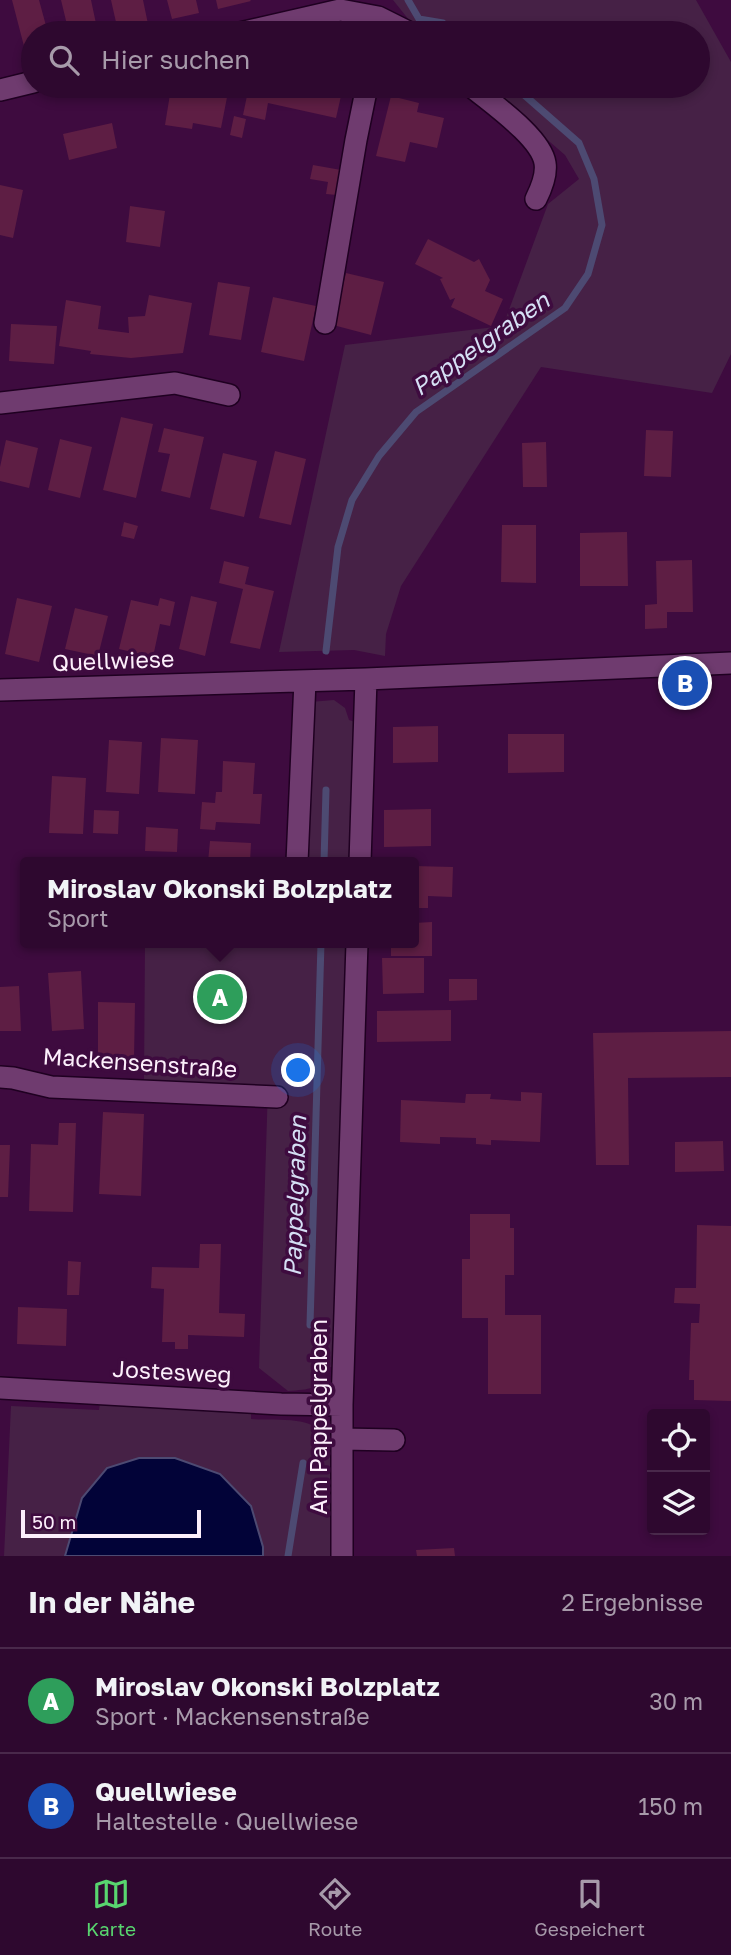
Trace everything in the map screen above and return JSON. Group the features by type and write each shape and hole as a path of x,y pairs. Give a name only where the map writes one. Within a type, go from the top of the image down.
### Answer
{"street":[{"path":"292,21 340,10 374,21"},
{"path":"0,90 21,85"},
{"path":"325,323 365,98"},
{"path":"485,98 538,144 546,164 536,200"},
{"path":"0,403 175,383 229,395"},
{"name":"Quellwiese","path":"0,690 366,679 731,663"},
{"path":"360,857 366,679"},
{"path":"297,857 305,681"},
{"name":"Am Pappelgraben","path":"342,1556 342,1405 357,948"},
{"name":"Mackensenstraße","path":"0,1077 51,1087 277,1097"},
{"name":"Jostesweg","path":"0,1388 342,1405"},
{"path":"342,1439 394,1440"}],"shaded area":[{"path":"393,0 696,0 708,21 410,21"},
{"path":"710,25 731,62 731,354 712,393 541,367 401,586 386,634 385,656 354,650 279,652 345,345 503,326 548,204 579,179 565,155 499,98 710,98"},
{"path":"334,700 345,708 349,720 355,722 351,857 305,857 310,702"},
{"path":"145,948 348,948 334,1367 327,1367 317,1385 288,1391 259,1368 268,1087 144,1080"},
{"path":"100,1403 251,1412 251,1419 294,1421 315,1426 326,1441 334,1444 331,1556 263,1556 263,1547 175,1458 139,1458 107,1468 82,1498 65,1556 4,1556 11,1406 99,1410"},
{"path":"139,1458 175,1458 220,1474 251,1506 263,1547 263,1556 65,1556 82,1498 107,1468"}],"building":[{"path":"12,0 39,0 45,21 21,21 21,35"},
{"path":"61,0 91,0 95,21 66,21"},
{"path":"111,0 143,0 147,21 116,21"},
{"path":"167,0 196,0 199,13 172,19"},
{"path":"216,0 250,0 251,1 218,9"},
{"path":"169,98 227,98 221,128 193,123 192,129 165,125"},
{"path":"247,98 341,98 336,118 268,103 265,120 243,115"},
{"path":"390,98 419,103 417,112 444,118 437,148 410,142 405,162 376,156"},
{"path":"234,116 246,119 242,138 230,135"},
{"path":"112,123 117,148 69,160 63,134"},
{"path":"313,165 341,170 337,195 326,194 328,182 310,179"},
{"path":"0,185 23,190 13,238 0,235"},
{"path":"130,206 165,211 160,247 126,242"},
{"path":"428,239 474,262 479,259 490,280 485,291 503,299 491,326 451,307 455,298 450,300 440,279 443,278 415,264"},
{"path":"346,273 384,282 371,335 333,325"},
{"path":"218,282 250,287 241,340 209,335"},
{"path":"149,295 192,303 183,353 131,358 90,354 91,351 59,346 66,300 101,306 98,329 129,333 128,317 145,316"},
{"path":"273,297 316,306 304,361 261,352"},
{"path":"11,324 57,326 54,364 9,361"},
{"path":"121,417 153,424 136,498 103,490"},
{"path":"164,428 204,437 190,498 161,491 170,454 158,452"},
{"path":"646,430 673,431 671,477 644,476"},
{"path":"60,439 92,447 80,498 48,490"},
{"path":"6,440 38,448 29,488 0,481"},
{"path":"546,442 547,487 523,487 522,443"},
{"path":"275,451 306,459 291,525 259,518"},
{"path":"223,453 257,461 244,517 210,509"},
{"path":"124,522 138,526 134,539 121,536"},
{"path":"502,525 536,525 536,583 501,582"},
{"path":"627,532 628,586 580,586 580,533"},
{"path":"692,560 693,612 667,612 667,628 645,629 645,605 657,604 656,561"},
{"path":"224,561 249,567 245,584 274,591 260,649 230,643 243,589 219,583"},
{"path":"191,596 217,602 205,656 179,649"},
{"path":"17,598 52,606 39,662 5,654"},
{"path":"160,598 175,602 170,626 160,624 153,657 119,649 131,600 158,606"},
{"path":"75,608 108,616 98,656 65,649"},
{"path":"438,726 438,762 393,763 393,727"},
{"path":"508,734 564,734 564,772 508,773"},
{"path":"161,738 198,740 195,794 158,792"},
{"path":"109,740 142,742 139,794 106,792"},
{"path":"223,761 255,763 253,794 262,794 260,824 216,822 215,830 200,829 202,802 215,803 216,792 222,792"},
{"path":"52,776 86,778 83,834 49,833"},
{"path":"431,809 431,846 384,847 384,810"},
{"path":"94,810 119,811 118,834 93,833"},
{"path":"146,827 178,829 177,852 145,851"},
{"path":"210,841 251,843 250,857 208,857"},
{"path":"419,866 453,867 452,897 428,896 428,908 419,908"},
{"path":"432,922 432,956 391,956 391,948 419,948 419,923"},
{"path":"382,958 424,958 424,993 383,994"},
{"path":"81,971 84,1029 52,1031 48,973"},
{"path":"449,979 477,979 477,1000 449,1001"},
{"path":"19,986 21,1031 0,1031 0,987"},
{"path":"98,1002 135,1003 134,1059 98,1059"},
{"path":"451,1010 451,1041 377,1042 377,1011"},
{"path":"731,1031 731,1077 628,1078 629,1165 596,1165 593,1033"},
{"path":"521,1092 542,1093 540,1142 491,1140 491,1145 476,1144 476,1138 440,1137 440,1144 400,1142 401,1100 465,1103 466,1094 491,1094 490,1099 521,1101"},
{"path":"103,1112 144,1114 141,1196 99,1194"},
{"path":"59,1123 76,1123 73,1212 29,1211 31,1144 58,1145"},
{"path":"723,1141 724,1171 675,1172 675,1142"},
{"path":"0,1145 10,1145 8,1197 0,1197"},
{"path":"470,1214 510,1214 510,1228 514,1228 514,1275 505,1275 505,1315 541,1315 541,1394 488,1394 488,1318 462,1318 462,1259 470,1259"},
{"path":"697,1225 731,1226 731,1401 694,1400 694,1380 689,1380 691,1323 699,1323 700,1304 674,1303 675,1288 696,1288"},
{"path":"200,1244 221,1244 219,1313 245,1314 244,1337 188,1335 188,1349 175,1349 175,1342 162,1342 164,1289 151,1288 152,1267 199,1268"},
{"path":"68,1261 81,1262 79,1295 67,1295"},
{"path":"18,1307 67,1309 66,1346 17,1344"},
{"path":"454,1548 455,1556 417,1556 416,1550"}],"waterway":[{"name":"Pappelgraben","path":"408,0 419,19 431,21"},
{"name":"Pappelgraben","path":"326,651 338,547 352,500 379,456 416,412 565,308 588,274 602,225 594,179 579,143 528,98"},
{"name":"Pappelgraben","path":"324,857 326,790"},
{"name":"Pappelgraben","path":"310,1325 321,948"},
{"name":"Pappelgraben","path":"288,1556 303,1463"}],"place":[{"name":"Quellwiese","path":"685,683"},
{"name":"Miroslav Okonski Bolzplatz","path":"220,997"}]}
